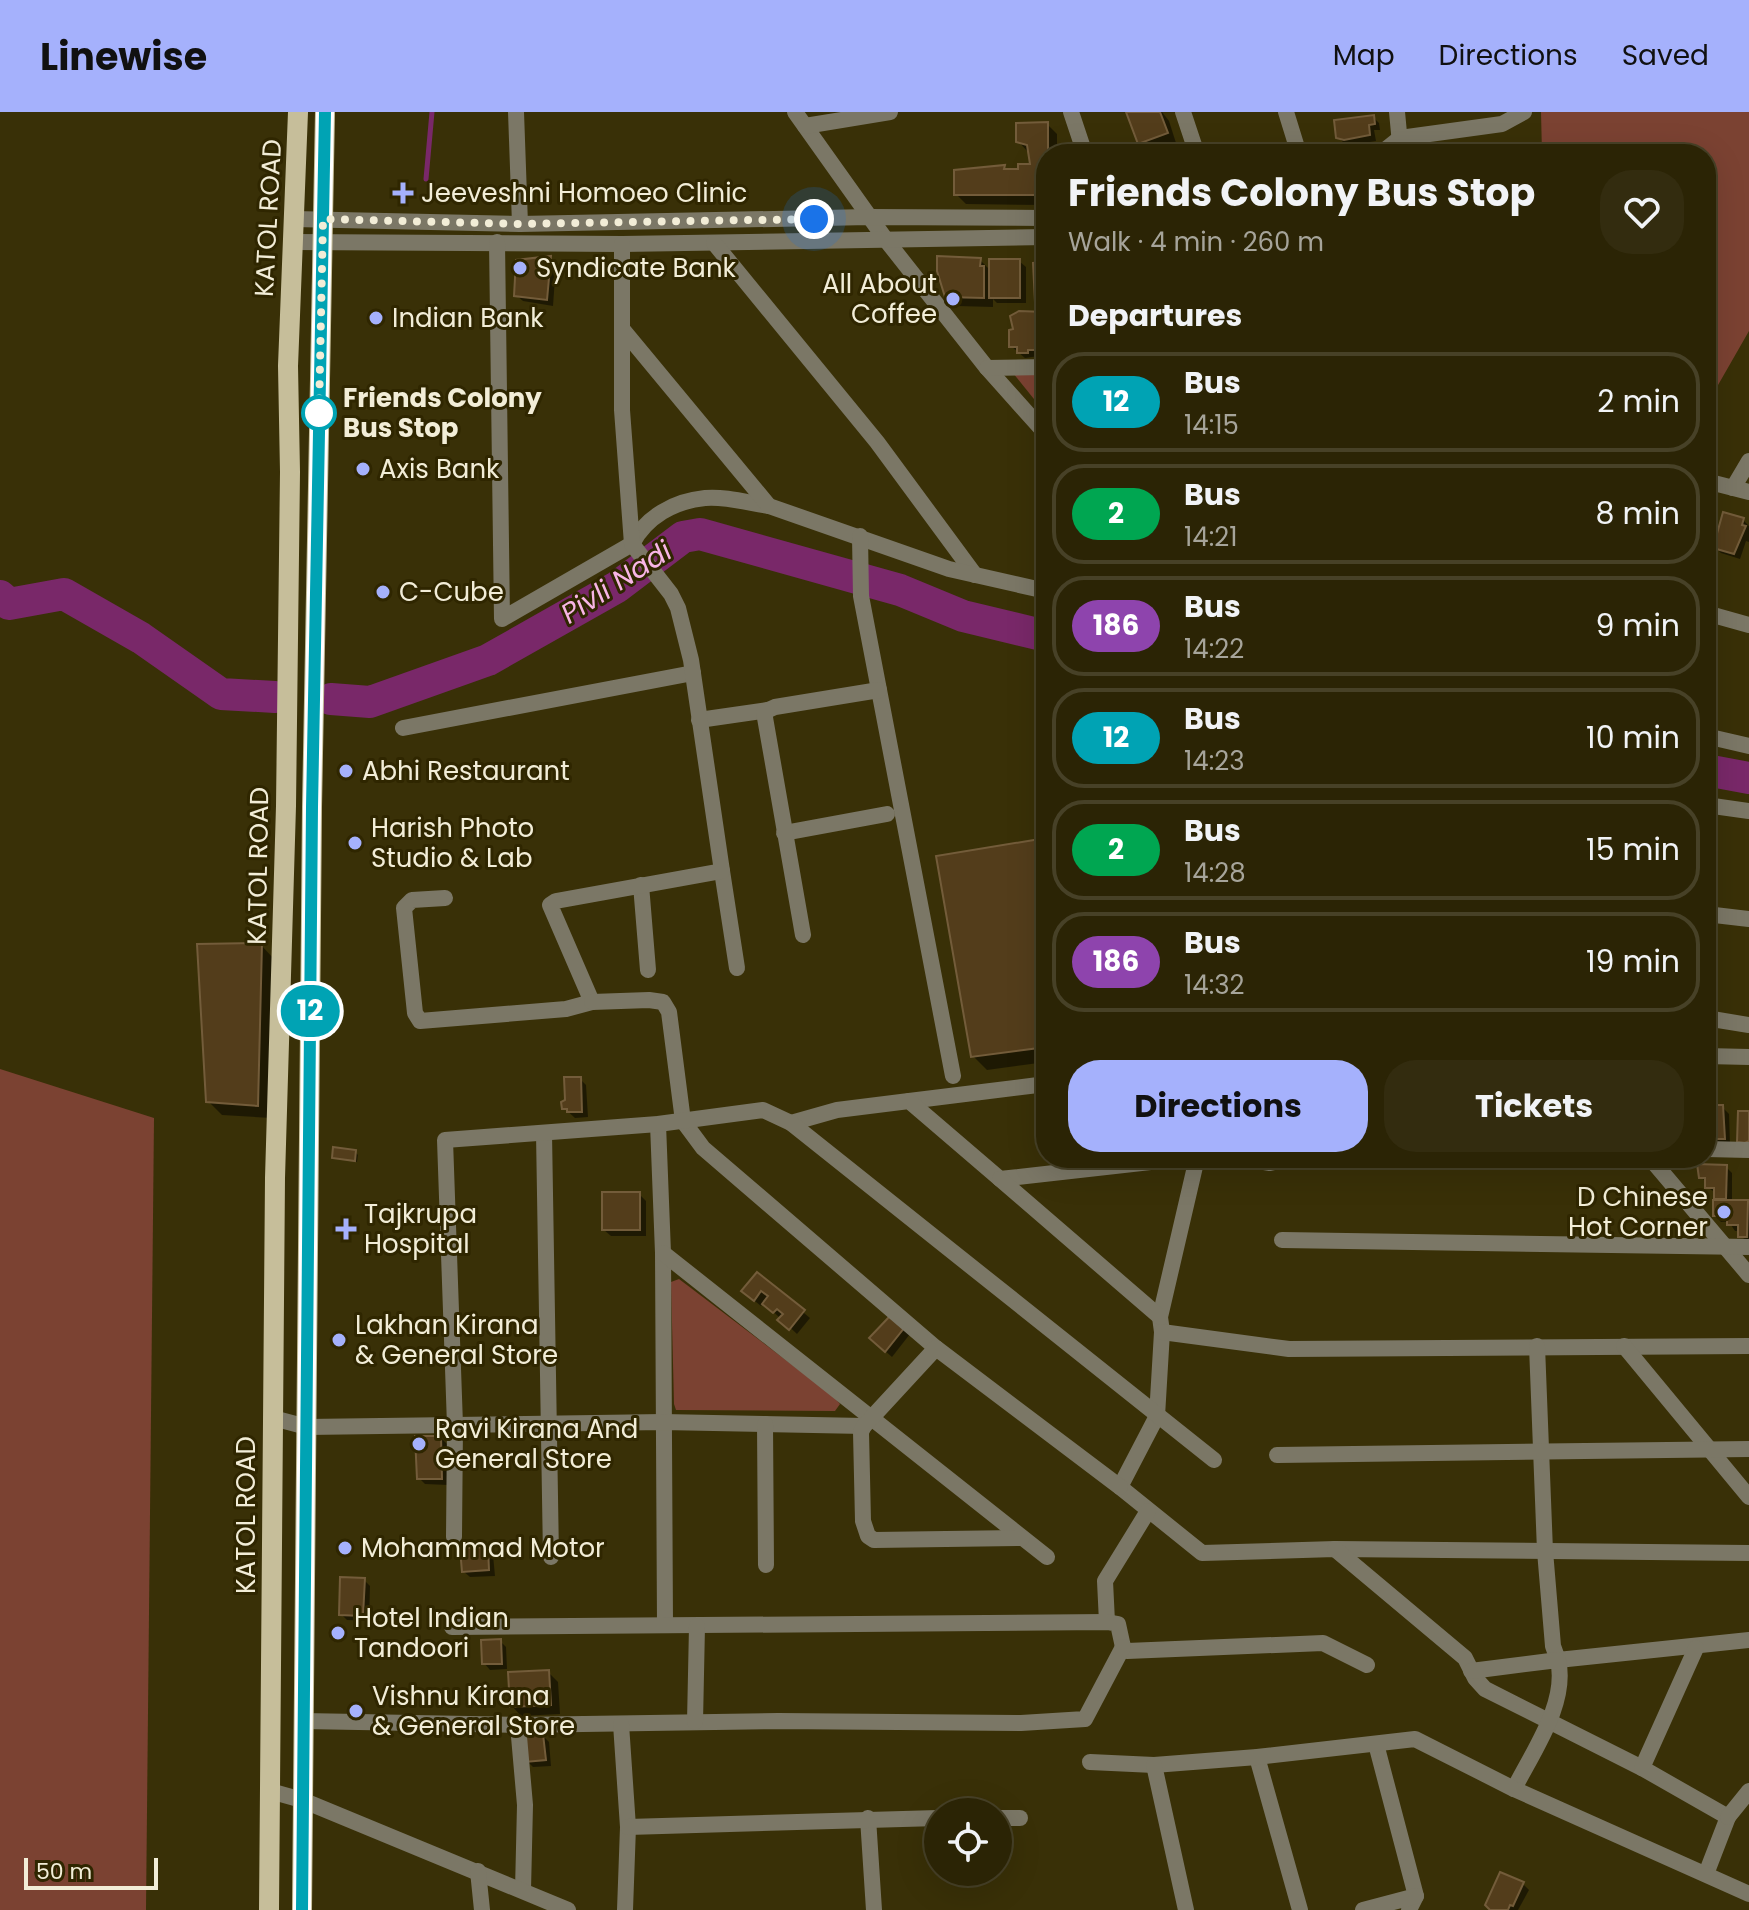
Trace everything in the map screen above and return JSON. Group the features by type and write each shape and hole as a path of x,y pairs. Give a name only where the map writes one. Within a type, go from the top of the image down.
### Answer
{"main road":[{"name":"KATOL ROAD","path":"269,1910 275,1178 286,806 290,472 288,366 298,112"},
{"name":"KATOL ROAD","path":"302,1910 312,807 325,112"},
{"path":"286,806 312,807"}],"street":[{"path":"516,112 520,224"},
{"path":"800,119 890,112"},
{"path":"1071,112 1082,144"},
{"path":"1183,112 1194,144"},
{"path":"1286,112 1296,144"},
{"path":"1397,112 1400,144"},
{"path":"1409,144 1502,124 1524,112"},
{"path":"800,119 886,240 987,368 1036,423"},
{"path":"294,219 520,224 869,217 1036,218"},
{"path":"293,242 622,244 1036,237"},
{"path":"497,242 502,619 637,550"},
{"path":"714,243 877,442 975,575"},
{"path":"622,244 622,410 637,550 678,608 693,673 737,968"},
{"path":"624,331 769,506"},
{"path":"987,368 1036,367"},
{"path":"1716,484 1741,490 1749,461"},
{"path":"637,550 640,529 665,508 706,498 769,506 949,569 1036,589"},
{"path":"860,536 861,596 953,1076"},
{"path":"1716,616 1749,625"},
{"path":"403,728 693,673"},
{"path":"699,720 879,690"},
{"path":"768,710 763,717 803,935"},
{"path":"1716,738 1749,746"},
{"path":"1716,806 1749,811"},
{"path":"784,833 887,814"},
{"path":"592,1002 550,905 556,901 722,871"},
{"path":"641,885 648,970"},
{"path":"445,898 412,900 404,908 415,1013 420,1021 566,1009 592,1002 663,1002 669,1012 683,1121 703,1148 936,1348 1202,1553 1335,1549 1749,1553"},
{"path":"1716,915 1749,919"},
{"path":"1716,1020 1749,1025"},
{"path":"1716,1056 1749,1057"},
{"path":"791,1123 837,1110 1036,1085"},
{"path":"909,1101 1161,1324 1289,1349 1749,1346"},
{"path":"454,1537 455,1425 445,1140 658,1124 763,1110 791,1123 1214,1460"},
{"path":"658,1124 663,1253 665,1624"},
{"path":"544,1133 551,1557"},
{"path":"1716,1149 1749,1150"},
{"path":"1000,1179 1097,1168"},
{"path":"1120,1487 1157,1416 1161,1324 1195,1168"},
{"path":"1658,1168 1749,1275"},
{"path":"1282,1240 1749,1247"},
{"path":"663,1253 867,1422 1047,1557"},
{"path":"1514,1789 1548,1722 1562,1682 1553,1646 1545,1551 1537,1346"},
{"path":"1624,1346 1749,1497"},
{"path":"936,1348 861,1432 863,1521 868,1536 874,1540 1022,1538"},
{"path":"273,1418 307,1427 867,1422"},
{"path":"765,1424 766,1565"},
{"path":"1277,1455 1749,1449"},
{"path":"1107,1622 1105,1581 1148,1511"},
{"path":"1335,1549 1465,1658 1485,1689 1642,1768 1728,1817"},
{"path":"303,1721 518,1725 1021,1723 1085,1719 1123,1647 1118,1624 1107,1622 452,1627"},
{"path":"695,1722 697,1626"},
{"path":"1471,1671 1749,1640"},
{"path":"1123,1647 1132,1651 1323,1643 1367,1665"},
{"path":"1642,1768 1696,1648"},
{"path":"621,1724 628,1827 625,1910"},
{"path":"518,1725 525,1805 523,1890"},
{"path":"1090,1762 1154,1765 1415,1739 1514,1789 1749,1894"},
{"path":"1363,1910 1413,1903 1392,1741"},
{"path":"1257,1757 1300,1910"},
{"path":"1154,1765 1186,1910"},
{"path":"270,1791 302,1800 568,1910"},
{"path":"1706,1874 1728,1817 1749,1791"},
{"path":"868,1818 874,1910"},
{"path":"628,1827 924,1818"},
{"path":"1012,1818 1020,1818"},
{"path":"478,1871 482,1910"}],"shaded area":[{"path":"1541,112 1749,112 1749,331 1716,389 1716,144 1542,144"},
{"path":"1036,361 1036,402 1005,363"},
{"path":"0,1069 154,1118 146,1910 0,1910"},
{"path":"679,1279 833,1396 840,1404 835,1411 676,1410 671,1282"}],"building":[{"path":"1126,112 1160,112 1168,133 1138,144"},
{"path":"1374,115 1375,124 1369,125 1370,135 1344,140 1336,138 1334,120"},
{"path":"1048,122 1048,144 1036,144 1036,195 954,195 954,170 1005,165 1004,169 1018,169 1018,164 1030,164 1027,145 1016,142 1016,123"},
{"path":"551,256 547,300 514,296 516,260"},
{"path":"937,256 981,258 984,298 945,297 937,271"},
{"path":"989,259 1020,259 1020,298 989,298"},
{"path":"1033,263 1036,263 1035,302"},
{"path":"1019,311 1036,312 1036,350 1017,353 1017,347 1009,347 1009,330 1013,329 1010,316"},
{"path":"1723,512 1744,518 1742,525 1746,526 1734,554 1716,549"},
{"path":"1036,840 1036,1048 971,1057 936,856"},
{"path":"262,943 258,1106 206,1102 197,944"},
{"path":"564,1077 581,1077 582,1112 562,1109 561,1102 565,1100"},
{"path":"1716,1105 1723,1105 1725,1139 1716,1139"},
{"path":"1738,1111 1749,1111 1749,1141 1745,1143 1737,1142"},
{"path":"333,1147 356,1150 355,1161 332,1158"},
{"path":"1727,1165 1726,1199 1714,1199 1714,1188 1705,1188 1705,1178 1699,1178 1698,1168"},
{"path":"602,1192 640,1192 640,1230 602,1230"},
{"path":"1713,1200 1748,1200 1747,1237 1738,1237 1738,1225 1727,1225 1727,1216 1713,1216"},
{"path":"757,1272 805,1310 789,1330 777,1320 783,1314 777,1309 773,1313 762,1304 768,1296 761,1291 754,1301 741,1291"},
{"path":"891,1315 905,1327 885,1352 869,1338"},
{"path":"415,1436 441,1436 442,1479 417,1479"},
{"path":"488,1547 489,1570 462,1572 460,1548"},
{"path":"340,1577 365,1578 363,1616 339,1615"},
{"path":"501,1639 502,1664 482,1664 481,1640"},
{"path":"549,1670 551,1705 510,1707 508,1672"},
{"path":"543,1734 546,1760 525,1762 522,1736"},
{"path":"1500,1872 1524,1882 1513,1906 1510,1905 1508,1910 1490,1910 1485,1905"}],"waterway":[{"path":"426,179 432,112"},
{"name":"Pivli Nadi","path":"331,699 370,702 488,660 617,587 683,537 700,534 900,590 963,616 1036,634"},
{"name":"Pivli Nadi","path":"0,596 9,604 64,594 141,638 221,694 275,697"},
{"name":"Pivli Nadi","path":"1716,772 1749,778"}],"bus line":[{"name":"12","path":"302,1910 312,807 325,112"}],"place":[{"name":"Jeeveshni Homoeo Clinic","path":"403,193"},
{"name":"Syndicate Bank","path":"520,268"},
{"name":"All About Coffee","path":"953,299"},
{"name":"Indian Bank","path":"376,318"},
{"name":"Friends Colony Bus Stop","path":"319,413"},
{"name":"Axis Bank","path":"363,469"},
{"name":"C-Cube","path":"383,592"},
{"name":"Abhi Restaurant","path":"346,771"},
{"name":"Harish Photo Studio & Lab","path":"355,843"},
{"name":"D Chinese Hot Corner","path":"1724,1212"},
{"name":"Tajkrupa Hospital","path":"346,1229"},
{"name":"Lakhan Kirana & General Store","path":"339,1340"},
{"name":"Ravi Kirana And General Store","path":"419,1444"},
{"name":"Mohammad Motor","path":"345,1548"},
{"name":"Hotel Indian Tandoori","path":"338,1633"},
{"name":"Vishnu Kirana & General Store","path":"356,1711"}],"route":[{"path":"319,413 323,219 520,224 814,219"}]}
